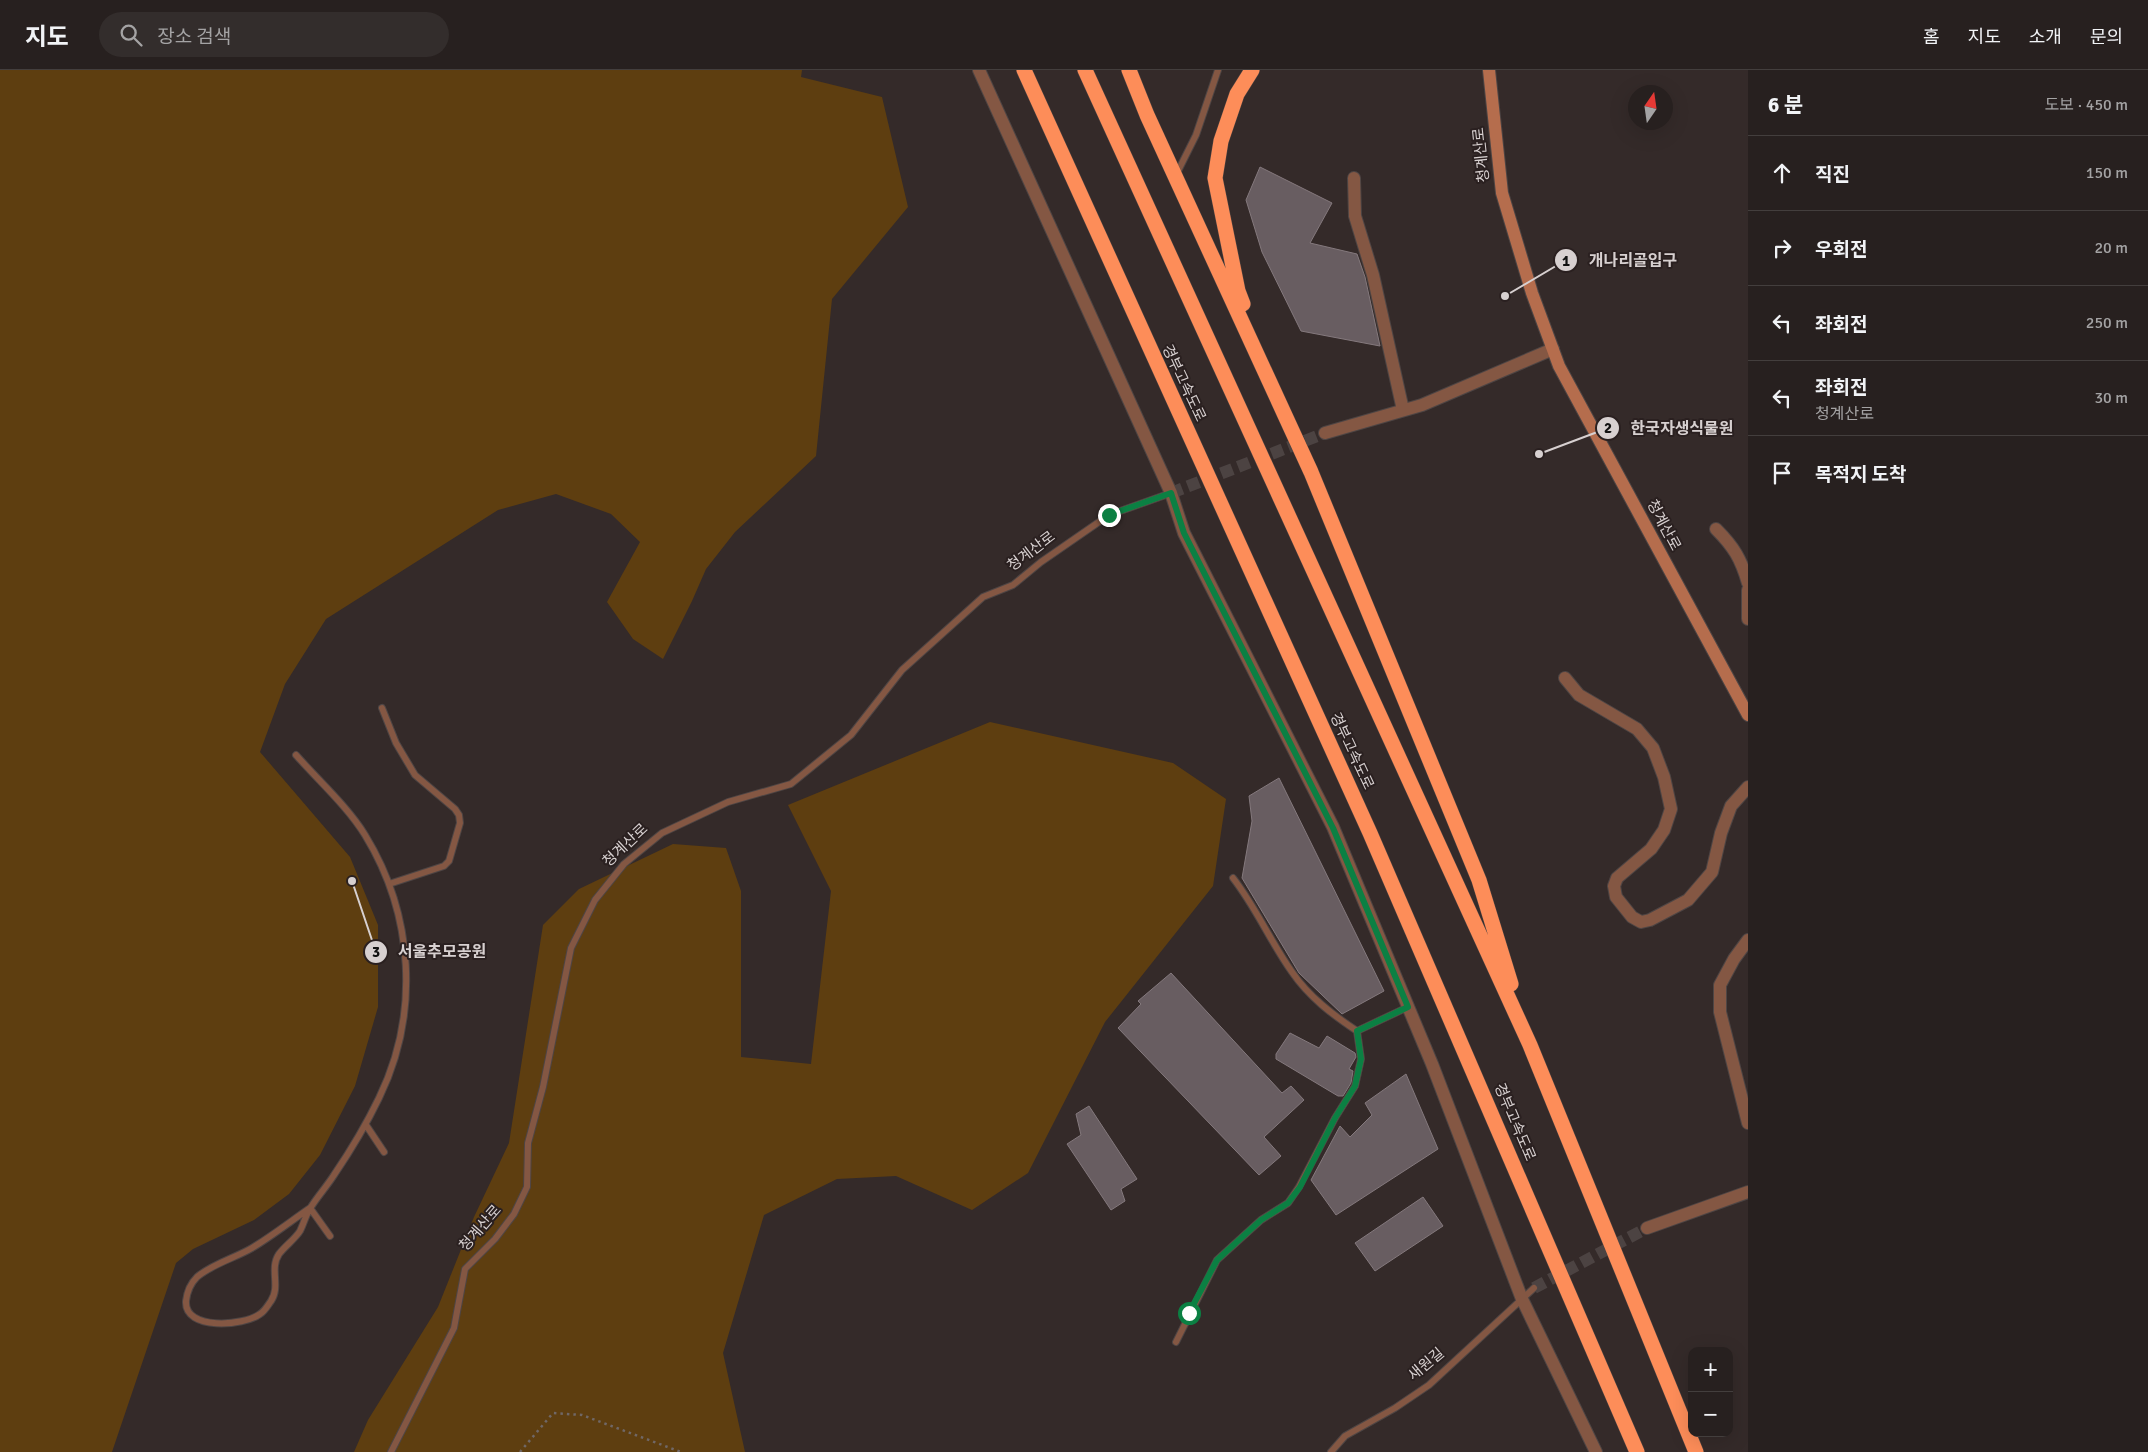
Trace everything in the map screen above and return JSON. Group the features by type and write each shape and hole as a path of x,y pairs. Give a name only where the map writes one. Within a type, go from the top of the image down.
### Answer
{"highway":[{"name":"경부고속도로","path":"1024,70 1370,834 1637,1452"},
{"path":"1085,70 1530,1045 1696,1452"},
{"path":"1129,70 1175,176 1311,472 1479,880 1530,1045"},
{"path":"1252,70 1237,94 1221,141 1216,178 1238,291 1288,422"}],"main road":[{"name":"청계산로","path":"1489,70 1502,193 1532,293 1559,366 1748,716"}],"street":[{"path":"979,70 1171,493 1184,533 1333,828 1408,1007 1522,1299 1596,1452"},
{"path":"1354,178 1356,216 1374,274 1403,410"},
{"path":"1325,433 1422,405 1553,349"},
{"path":"1716,529 1732,545 1742,562 1748,583"},
{"path":"1748,590 1748,619"},
{"path":"1565,678 1580,695 1638,729 1653,748 1664,777 1671,809 1664,830 1651,849 1617,878 1614,886 1616,897 1632,917 1641,922 1650,920 1688,900 1712,872 1721,833 1731,806 1748,787"},
{"path":"1748,940 1734,959 1720,985 1722,1022 1748,1123"},
{"path":"1647,1228 1748,1192"}],"lane":[{"path":"1175,176 1196,135 1218,70"},
{"name":"청계산로","path":"391,1452 454,1328 465,1269 495,1239 509,1220 528,1187 528,1143 543,1087 571,948 595,900 618,871 662,833 728,802 791,784 850,735 902,670 982,597 1014,585 1041,562 1109,515 1171,493"},
{"path":"382,708 396,742 415,775 455,809 459,815 460,824 452,856 444,866 389,884"},
{"path":"296,755 364,834 389,884 400,921 406,958 407,992 396,1053 366,1125 310,1208 299,1233 278,1256 275,1263 276,1288 274,1297 261,1314 250,1319 230,1323 199,1321 191,1315 187,1309 187,1293 196,1278 252,1248 310,1208"},
{"path":"1176,1342 1217,1260 1261,1220 1288,1203 1300,1187 1335,1118 1355,1086 1361,1059 1357,1031 1326,1010 1292,973 1251,901 1233,878"},
{"path":"1357,1031 1408,1007"},
{"path":"366,1125 384,1152"},
{"path":"310,1208 330,1236"},
{"name":"새원길","path":"1331,1452 1345,1436 1395,1408 1429,1385 1534,1288"}],"path":[{"path":"520,1452 553,1413 582,1415 681,1452"}],"shaded area":[{"path":"0,70 802,70 801,77 882,97 908,207 832,299 816,456 735,532 706,569 663,659 633,639 607,602 640,542 611,514 556,494 498,510 326,619 285,684 260,752 350,857 378,925 378,1007 355,1086 320,1155 289,1194 254,1220 193,1249 176,1263 112,1452 0,1452"},
{"path":"990,722 1173,763 1226,799 1213,886 1105,1022 1028,1173 972,1210 896,1176 837,1179 764,1215 723,1353 745,1452 354,1452 368,1420 438,1307 474,1217 509,1143 543,925 579,889 673,844 726,848 741,891 741,1057 811,1064 831,891 788,805"}],"building":[{"path":"1260,167 1332,203 1310,243 1357,254 1365,277 1380,346 1301,331 1262,252 1246,200"},
{"path":"1279,778 1384,991 1342,1014 1299,973 1242,878 1252,821 1249,796"},
{"path":"1171,973 1282,1093 1291,1086 1304,1100 1264,1137 1281,1156 1259,1175 1118,1028 1141,1004 1138,1001"},
{"path":"1290,1033 1319,1048 1327,1036 1355,1053 1356,1057 1349,1069 1353,1071 1351,1083 1343,1096 1338,1096 1276,1059 1276,1054"},
{"path":"1406,1074 1438,1149 1336,1215 1311,1180 1340,1126 1350,1137 1372,1115 1365,1103"},
{"path":"1089,1106 1137,1179 1121,1189 1125,1201 1111,1210 1067,1144 1081,1135 1076,1114"},
{"path":"1423,1197 1443,1226 1375,1271 1355,1243"}],"tunnel":[{"path":"1171,493 1325,433"},
{"path":"1534,1288 1647,1228"}],"place":[{"name":"개나리골입구","path":"1505,296"},
{"name":"한국자생식물원","path":"1539,454"},
{"name":"서울추모공원","path":"352,881"}],"route":[{"path":"1109,515 1171,493 1184,533 1333,828 1408,1007 1357,1031 1361,1059 1355,1086 1335,1118 1300,1187 1288,1203 1261,1220 1217,1260 1189,1313"}]}
